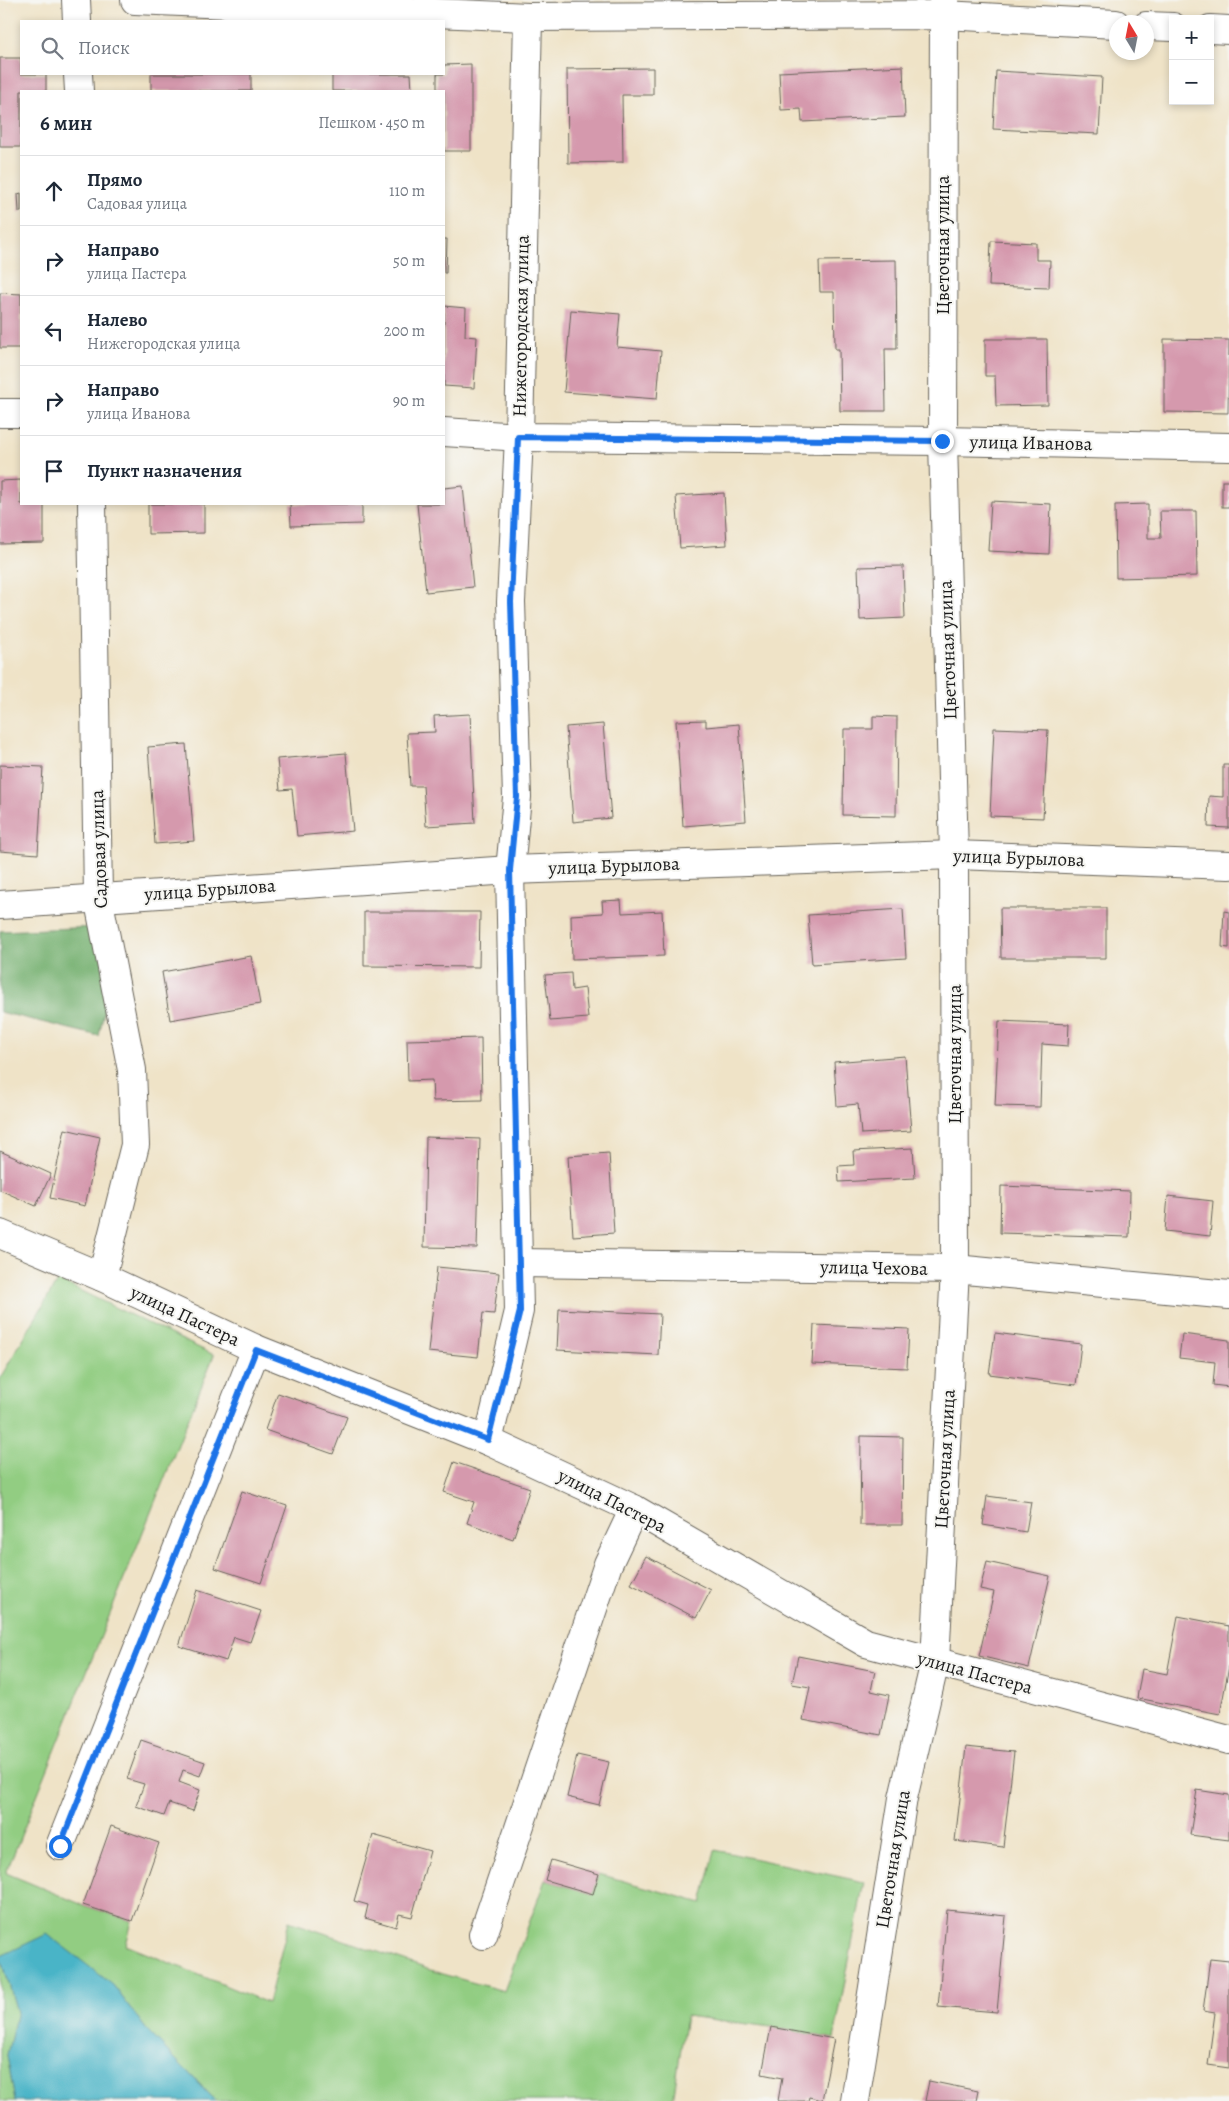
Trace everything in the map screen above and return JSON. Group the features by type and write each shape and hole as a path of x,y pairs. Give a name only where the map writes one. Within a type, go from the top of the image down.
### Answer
{"street":[{"path":"76,0 77,20"},
{"path":"135,0 528,17 944,8 1109,23"},
{"name":"Цветочная улица","path":"855,2101 902,1798 935,1662 955,1269 954,855 942,441 944,8"},
{"name":"Нижегородская улица","path":"488,1440 520,1311 510,870 517,797 511,602 518,437 528,17"},
{"path":"1154,26 1169,27"},
{"path":"1214,29 1229,30"},
{"path":"78,75 79,90"},
{"path":"0,413 20,412"},
{"name":"улица Иванова","path":"445,432 518,437 942,441 1229,447"},
{"name":"Садовая улица","path":"92,505 98,897 132,1070 135,1145 102,1277"},
{"name":"улица Бурылова","path":"0,905 510,870 954,855 1229,865"},
{"name":"улица Пастера","path":"0,1234 102,1277 256,1350 488,1440 634,1509 866,1643 1229,1740"},
{"name":"улица Чехова","path":"518,1263 955,1269 1229,1295"},
{"path":"60,1846 256,1350"},
{"path":"483,1935 608,1564 634,1509"}],"green space":[{"path":"97,927 112,973 99,1036 0,1012 0,931"},
{"path":"58,1280 214,1355 6,1873 83,1905 132,1921 126,1945 268,2003 289,1921 442,1974 504,1991 545,1880 593,1894 599,1874 702,1903 715,1850 864,1882 834,2039 771,2027 686,2016 673,2101 216,2101 146,2029 113,1985 1,1956 17,2012 7,2055 15,2101 0,2101 0,1378"}],"water":[{"path":"47,1934 113,1985 146,2029 216,2101 15,2101 7,2055 17,2012 1,1956"}],"building":[{"path":"0,58 20,58 20,75 46,75 46,90 20,90 20,147 0,147"},
{"path":"471,64 471,151 445,151 445,90 437,90 437,75 445,75 445,65"},
{"path":"903,66 905,117 802,122 801,109 781,110 779,72"},
{"path":"653,68 653,95 622,95 623,162 568,163 567,69"},
{"path":"996,71 1102,77 1099,134 993,129"},
{"path":"151,75 251,75 251,90 151,90"},
{"path":"332,75 411,75 412,90 332,90"},
{"path":"20,193 20,212 19,212 18,194"},
{"path":"445,239 447,239 446,273"},
{"path":"991,241 1036,243 1036,260 1050,260 1049,288 989,286"},
{"path":"896,260 897,349 885,349 886,411 840,411 839,349 835,349 834,292 820,292 819,261"},
{"path":"0,293 20,294 20,348 0,348"},
{"path":"445,306 466,308 465,336 477,337 474,388 445,386"},
{"path":"571,310 620,314 617,347 661,351 657,399 564,392"},
{"path":"985,339 1047,339 1048,405 996,406 995,376 985,376"},
{"path":"1164,339 1229,340 1228,413 1164,412"},
{"path":"20,480 20,505 44,505 44,543 0,544 0,481"},
{"path":"1222,481 1229,481 1229,507 1222,507"},
{"path":"463,486 473,587 426,592 417,505 445,505 445,488"},
{"path":"724,493 727,545 680,548 676,496"},
{"path":"991,501 1051,504 1049,554 988,551"},
{"path":"1148,504 1148,538 1161,538 1160,511 1196,511 1197,576 1116,578 1115,505"},
{"path":"148,505 204,505 204,533 148,534"},
{"path":"290,505 362,505 362,524 291,526"},
{"path":"903,566 905,618 860,620 858,567"},
{"path":"470,714 475,823 426,826 423,786 410,786 407,733 435,732 434,716"},
{"path":"873,716 897,717 896,816 843,815 844,729 873,729"},
{"path":"706,720 706,727 739,724 746,821 683,826 676,721"},
{"path":"603,724 611,818 573,822 566,727"},
{"path":"994,728 1048,730 1043,818 990,816"},
{"path":"186,744 194,841 155,844 148,747"},
{"path":"346,753 353,831 297,836 292,789 280,790 277,759"},
{"path":"0,765 43,767 38,854 0,851"},
{"path":"1223,765 1229,765 1229,828 1208,827 1209,796 1223,797"},
{"path":"621,900 622,913 662,911 664,956 572,959 571,915 603,913 602,901"},
{"path":"1000,908 1106,908 1106,958 1001,958"},
{"path":"903,909 906,958 812,964 808,915"},
{"path":"1224,911 1229,912 1229,948 1222,947"},
{"path":"364,912 480,912 479,967 364,966"},
{"path":"251,956 260,1004 170,1020 162,972"},
{"path":"571,973 572,990 585,988 588,1018 550,1021 545,975"},
{"path":"999,1021 1069,1024 1068,1046 1042,1044 1040,1107 995,1106"},
{"path":"481,1038 482,1100 433,1101 432,1080 408,1081 407,1040"},
{"path":"905,1056 911,1131 861,1134 858,1104 837,1106 834,1062"},
{"path":"65,1129 100,1137 85,1206 50,1198"},
{"path":"426,1137 480,1139 477,1248 424,1247"},
{"path":"913,1148 915,1178 839,1182 838,1166 854,1165 853,1151"},
{"path":"0,1151 51,1174 36,1206 0,1190"},
{"path":"609,1153 614,1233 573,1236 568,1156"},
{"path":"1001,1186 1130,1191 1129,1237 1000,1233"},
{"path":"1168,1196 1213,1201 1210,1236 1165,1231"},
{"path":"437,1267 499,1273 494,1314 483,1313 478,1357 428,1352"},
{"path":"559,1309 660,1314 658,1355 557,1350"},
{"path":"814,1325 909,1329 907,1368 812,1364"},
{"path":"995,1333 1081,1344 1076,1385 989,1374"},
{"path":"1182,1334 1229,1340 1229,1387 1213,1385 1215,1362 1179,1358"},
{"path":"278,1393 347,1417 333,1454 265,1430"},
{"path":"861,1436 903,1437 902,1525 860,1525"},
{"path":"454,1462 530,1488 513,1539 467,1523 474,1502 444,1492"},
{"path":"242,1491 287,1506 261,1583 215,1568"},
{"path":"987,1496 1031,1502 1026,1532 983,1525"},
{"path":"646,1556 711,1590 696,1618 631,1584"},
{"path":"987,1562 1050,1576 1029,1668 979,1656 994,1592 980,1589"},
{"path":"197,1590 261,1611 250,1642 234,1637 226,1661 179,1646"},
{"path":"1178,1616 1229,1626 1229,1666 1220,1714 1137,1698 1142,1669 1167,1674"},
{"path":"798,1656 875,1671 871,1691 889,1695 881,1735 803,1720 810,1687 792,1684"},
{"path":"141,1740 205,1762 200,1776 183,1770 179,1782 200,1790 193,1811 169,1803 164,1816 136,1806 144,1784 127,1779"},
{"path":"966,1747 1014,1752 1003,1847 955,1841"},
{"path":"577,1755 609,1762 599,1805 567,1797"},
{"path":"1197,1790 1229,1795 1229,1840 1190,1835"},
{"path":"111,1826 159,1843 132,1921 83,1905"},
{"path":"373,1835 430,1851 412,1917 399,1914 396,1927 365,1918 368,1905 354,1901"},
{"path":"551,1860 599,1874 593,1894 545,1880"},
{"path":"947,1910 1006,1916 997,2012 938,2007"},
{"path":"1210,1959 1229,1961 1229,2068 1208,2065 1215,2013 1203,2011"},
{"path":"771,2027 834,2039 822,2100 809,2097 808,2101 778,2101 782,2078 762,2074"},
{"path":"929,2081 978,2091 976,2101 925,2101"}],"route":[{"path":"60,1846 256,1350 488,1440 520,1311 510,870 517,797 511,602 518,437 942,441"}]}
